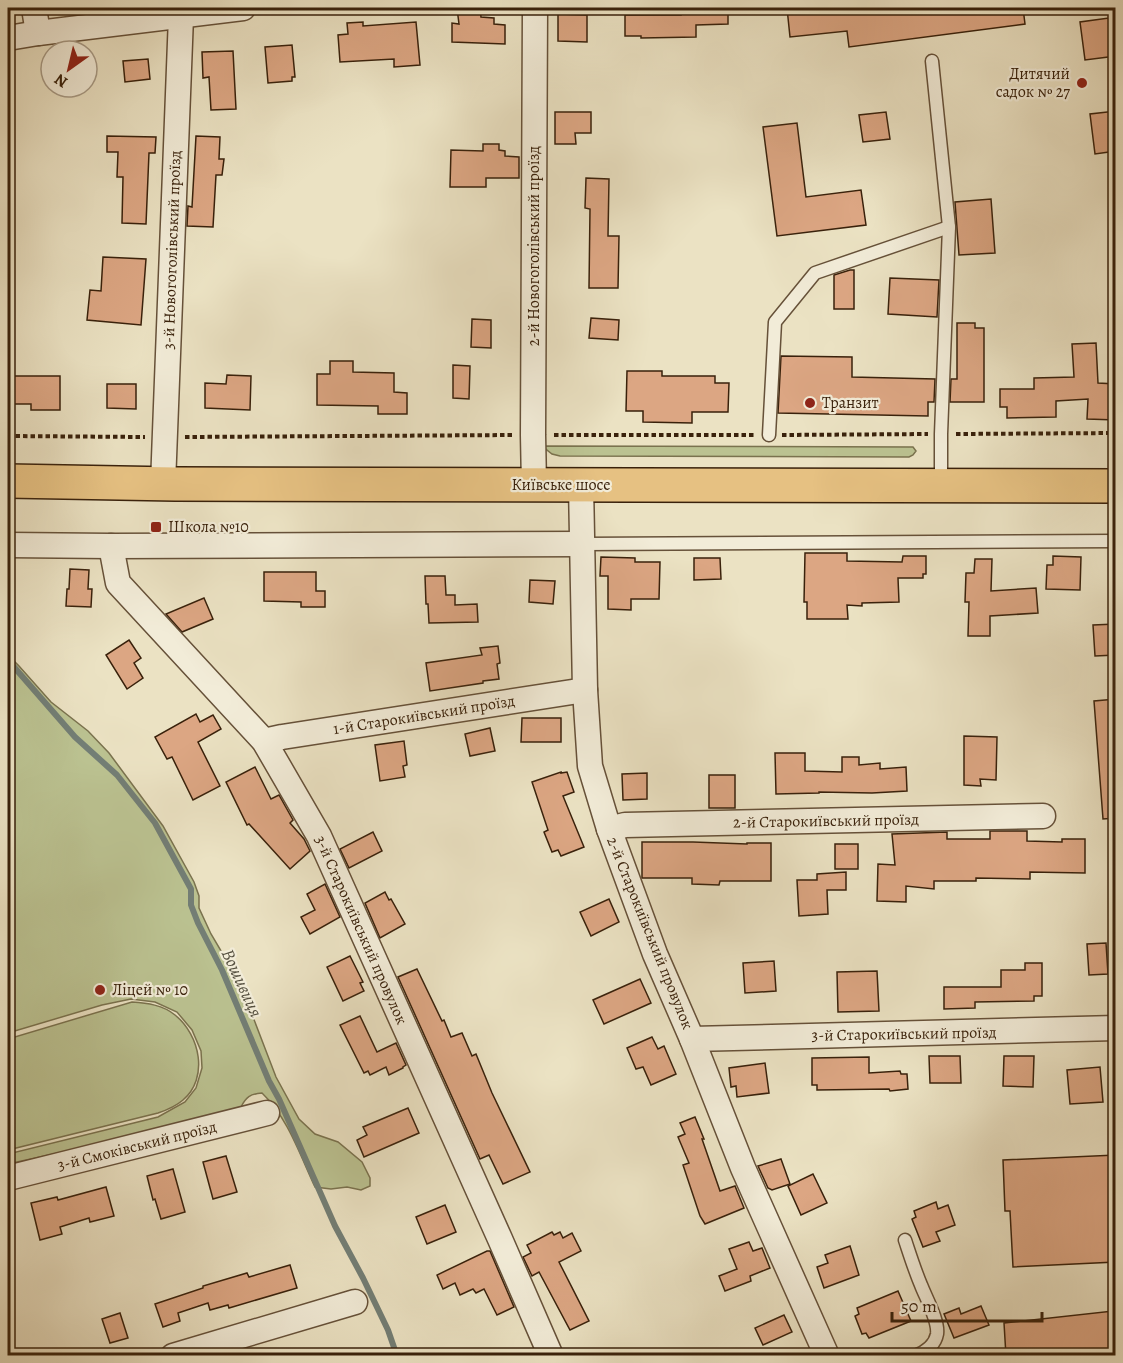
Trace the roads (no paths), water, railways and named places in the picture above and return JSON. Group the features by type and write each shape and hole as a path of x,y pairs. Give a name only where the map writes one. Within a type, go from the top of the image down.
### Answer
{"main road":[{"name":"Київське шосе","path":"8,482 1116,486"}],"street":[{"path":"34,8 38,33"},
{"path":"8,38 243,8"},
{"name":"2-й Новогоголівський проїзд","path":"534,485 535,8"},
{"name":"3-й Новогоголівський проїзд","path":"163,484 181,16"},
{"name":"2-й Старокиївський провулок","path":"581,485 585,690 590,766 609,829 655,954 692,1039 743,1168 827,1356"},
{"path":"8,545 583,544"},
{"name":"3-й Старокиївський провулок","path":"111,546 118,583 264,741 319,836 496,1228 551,1356"},
{"name":"1-й Старокиївський проїзд","path":"264,741 585,690"},
{"name":"2-й Старокиївський проїзд","path":"609,829 625,825 1043,816"},
{"name":"3-й Старокиївський проїзд","path":"692,1039 1116,1028"},
{"name":"3-й Смоківський проїзд","path":"8,1178 267,1113"},
{"path":"173,1356 355,1302"}],"lane":[{"path":"932,61 949,227 940,434 941,486"},
{"path":"769,435 775,322 815,273 949,227"},
{"path":"583,544 1116,541"},
{"path":"905,1240 938,1333 934,1344 915,1356"}],"waterway":[{"name":"Вошивиця","path":"8,662 75,737 117,775 155,823 191,889 191,905 198,923 222,970 269,1081 335,1226 388,1330 397,1356"}],"place":[{"name":"Дитячий садок № 27","path":"1082,83"},
{"name":"Транзит","path":"810,403"},
{"name":"Школа №10","path":"156,527"},
{"name":"Ліцей № 10","path":"100,990"}]}
